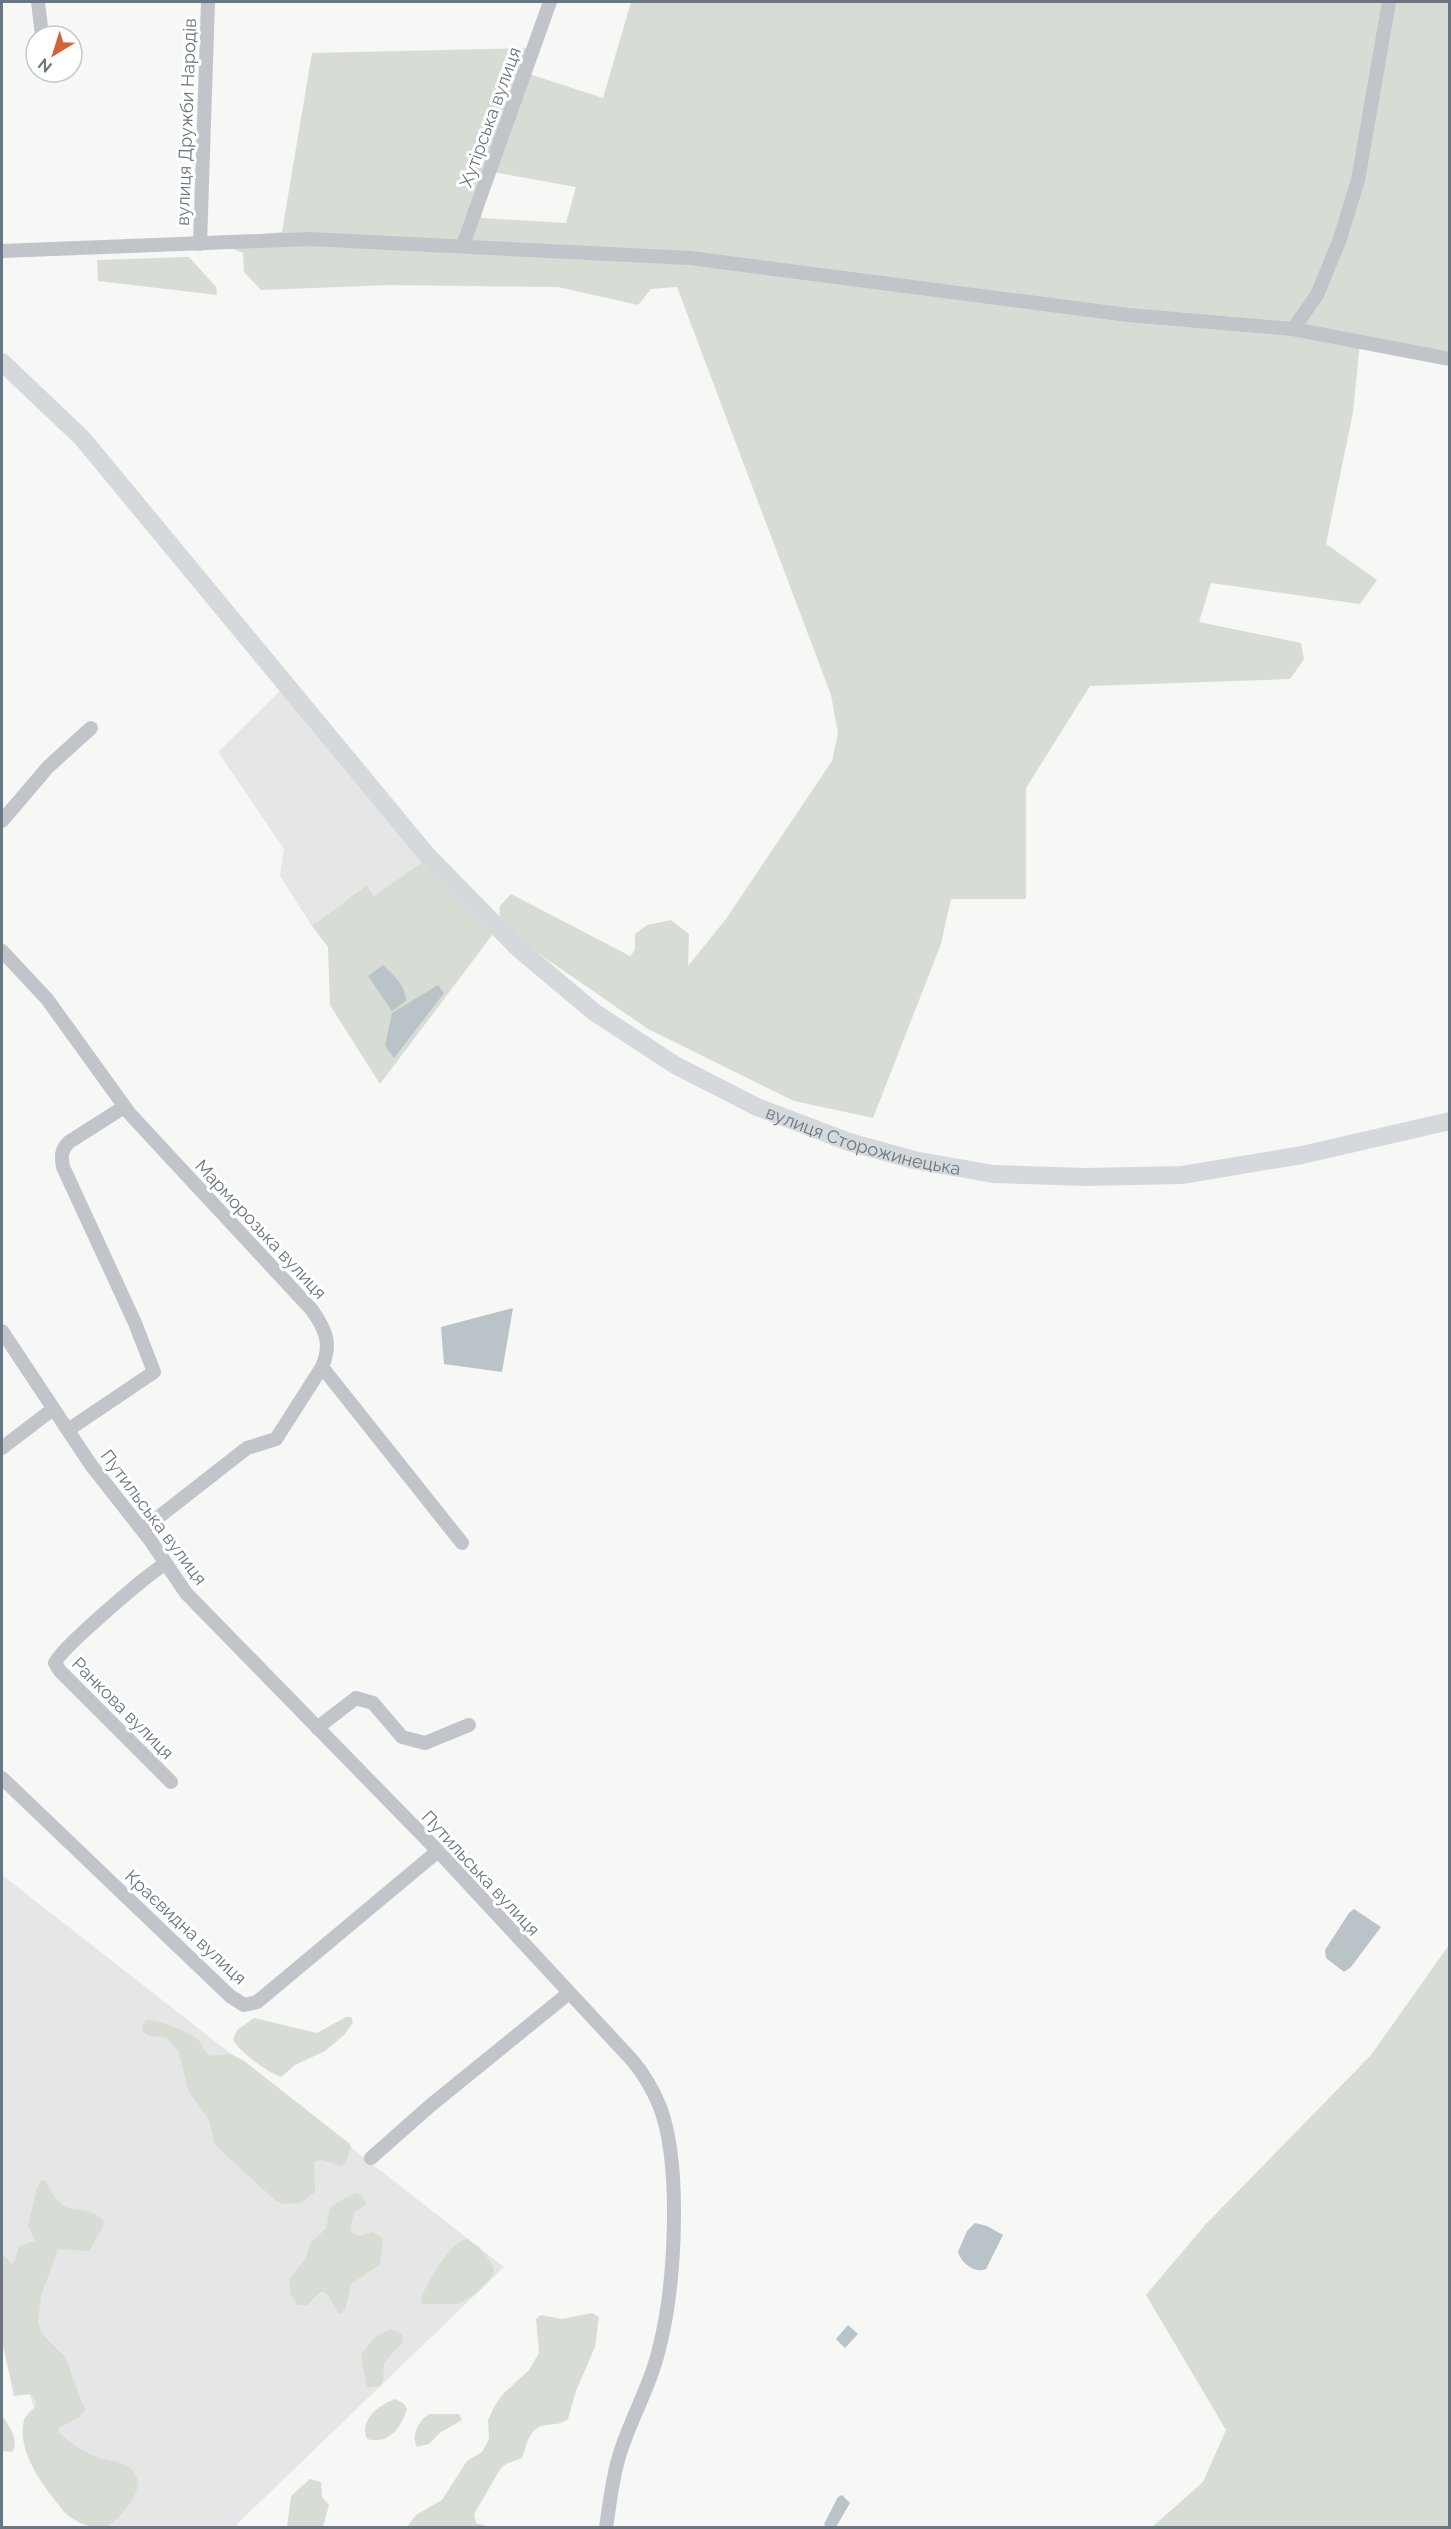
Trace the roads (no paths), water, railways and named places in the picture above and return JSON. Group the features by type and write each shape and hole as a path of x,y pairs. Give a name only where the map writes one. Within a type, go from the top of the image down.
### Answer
{"main road":[{"name":"вулиця Сторожинецька","path":"2,362 82,438 427,855 502,931 594,1012 675,1065 747,1102 849,1142 914,1160 993,1174 1086,1177 1182,1175 1290,1157 1449,1121"}],"street":[{"path":"38,2 41,24"},
{"name":"вулиця Дружби Народів","path":"200,244 208,2"},
{"name":"Хутірська вулиця","path":"463,245 550,2"},
{"path":"1293,329 1317,295 1340,239 1358,180 1389,2"},
{"path":"2,251 310,239 690,258 1128,315 1293,329 1449,359"},
{"path":"2,821 48,767 91,728"},
{"name":"Марморозька вулиця","path":"2,951 47,999 124,1107 312,1310 326,1329 327,1355 322,1367"},
{"path":"68,1430 154,1372 135,1323 63,1167 61,1157 62,1149 69,1142 124,1107"},
{"name":"Путильська вулиця","path":"2,1331 91,1465 142,1530 186,1593 438,1851 632,2060 649,2084 664,2123 671,2175 672,2248 668,2304 651,2376 618,2460 606,2528"},
{"path":"142,1530 247,1448 276,1439 322,1367 462,1543"},
{"path":"2,1448 54,1409"},
{"name":"Ранкова вулиця","path":"165,1564 141,1581 66,1648 55,1663 60,1671 171,1782"},
{"path":"317,1728 356,1698 373,1703 402,1737 425,1743 469,1725"},
{"name":"Краєвидна вулиця","path":"2,1778 230,1996 244,2005 257,2002 438,1851"},
{"path":"371,2158 431,2105 569,1993"}]}
